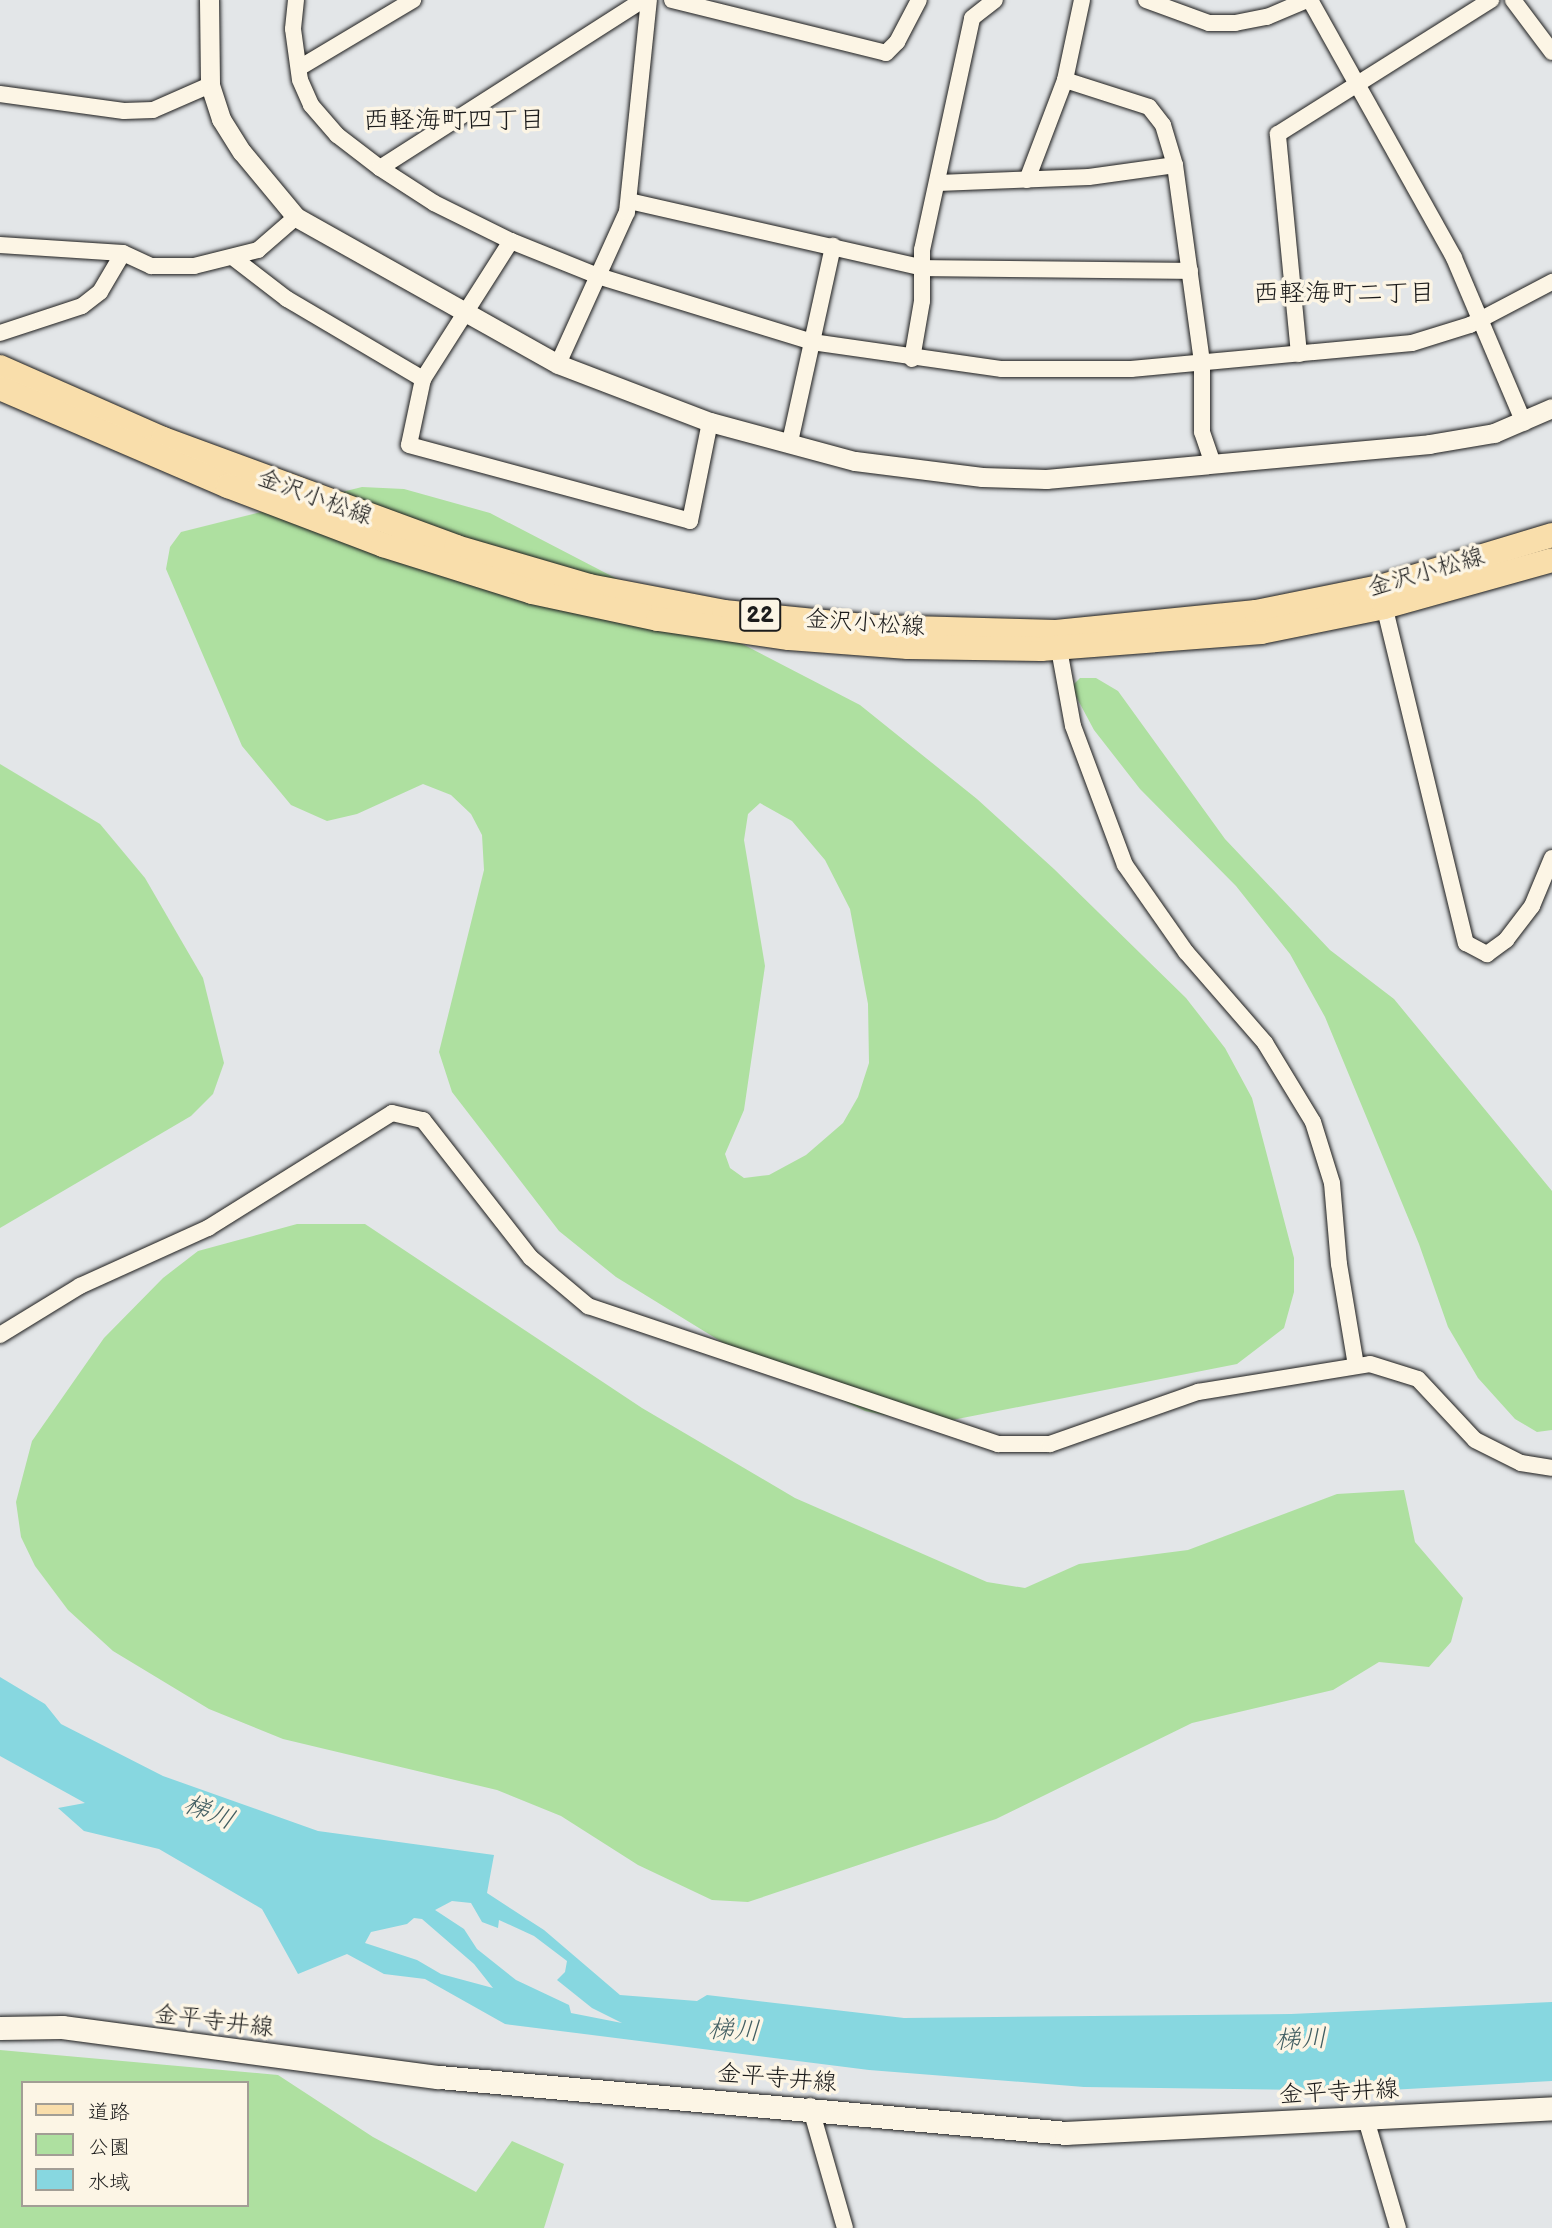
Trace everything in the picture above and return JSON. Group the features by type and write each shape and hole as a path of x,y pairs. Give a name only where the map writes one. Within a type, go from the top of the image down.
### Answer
{"main road":[{"name":"金沢小松線","path":"0,367 163,439 309,495 456,547 589,586 724,612 874,627 1057,639"},
{"name":"金沢小松線","path":"0,388 228,486 383,545 532,592 658,619 789,638 908,647 1057,639 1382,597 1552,560"},
{"name":"金沢小松線","path":"1382,597 1552,535"},
{"name":"金平寺井線","path":"0,2028 62,2027 439,2077 810,2106 1066,2133 1552,2108"}],"street":[{"path":"209,0 210,85 221,119 242,152 296,217 466,315 558,364 710,422 855,461 982,477 1046,479 1429,444 1524,423 1552,408"},
{"path":"296,0 293,29 299,68 311,105 337,135 380,168 434,203 511,242 598,276 812,342 912,359 1002,369 1132,369 1412,343 1482,319 1552,282"},
{"path":"299,68 412,0"},
{"path":"380,168 643,0"},
{"path":"558,364 629,201 649,0"},
{"path":"672,0 886,53 897,42 919,0"},
{"path":"912,359 923,268 922,250 972,18 995,0"},
{"path":"1027,180 1065,80 1082,0"},
{"path":"1146,0 1209,23 1235,23 1267,17 1308,0 1431,215 1482,319 1524,423"},
{"path":"1300,354 1278,134 1491,0"},
{"path":"1513,0 1552,52"},
{"path":"1065,80 1149,107 1163,125 1175,165 1202,362 1202,432 1213,464"},
{"path":"0,94 124,111 153,110 210,85"},
{"path":"937,183 1027,180 1175,165"},
{"path":"629,201 923,268 1190,271"},
{"path":"0,245 123,253 151,266 194,267 235,259 258,250 296,217"},
{"path":"511,242 423,379 410,445 690,521 710,422"},
{"path":"790,442 833,246"},
{"path":"0,333 82,306 100,292 123,253"},
{"path":"235,259 287,299 423,379"},
{"path":"1382,597 1466,943 1487,954 1506,940 1532,906 1552,858"},
{"path":"1057,639 1077,738 1125,865 1186,952 1265,1043 1314,1122 1332,1183 1339,1264 1356,1366"},
{"path":"0,1335 79,1286 208,1228 392,1113 423,1121 531,1258 588,1306 998,1444 1050,1444 1198,1392 1370,1364 1418,1379 1475,1440 1521,1463 1552,1468"},
{"path":"810,2106 845,2228"},
{"path":"1365,2116 1398,2228"}],"green space":[{"path":"362,487 404,489 490,513 860,705 977,799 1054,869 1186,998 1225,1048 1252,1098 1294,1258 1294,1292 1284,1328 1237,1364 937,1423 865,1411 725,1344 616,1277 559,1231 452,1092 439,1052 484,870 482,835 471,814 451,795 423,784 357,814 327,821 291,805 242,746 166,569 170,547 181,532","holes":["760,803 792,821 825,860 850,909 868,1004 869,1063 858,1097 843,1123 806,1155 769,1175 744,1178 730,1168 725,1154 744,1110 765,966 744,840 748,814"]},
{"path":"1080,678 1096,678 1118,691 1225,839 1330,950 1394,999 1552,1191 1552,1430 1537,1432 1515,1419 1478,1378 1448,1327 1419,1244 1325,1017 1290,954 1236,886 1140,789 1094,730 1071,687"},
{"path":"0,764 100,824 145,878 203,978 224,1063 213,1094 191,1116 0,1228"},
{"path":"297,1224 365,1224 642,1408 795,1498 987,1582 1025,1588 1079,1564 1188,1550 1337,1494 1404,1490 1415,1542 1463,1598 1451,1642 1429,1667 1379,1662 1333,1690 1192,1723 996,1819 748,1902 712,1900 638,1865 561,1816 497,1790 283,1739 209,1709 113,1651 68,1610 35,1566 21,1537 16,1502 32,1441 104,1338 163,1278 198,1251"},
{"path":"0,2050 278,2075 373,2137 476,2192 512,2141 564,2164 544,2228 0,2228"}],"water":[{"name":"梯川","path":"0,1677 45,1704 61,1724 163,1776 318,1831 494,1855 487,1893 544,1930 620,1995 697,2001 707,1995 904,2018 1291,2014 1552,2002 1552,2081 1371,2091 1084,2087 869,2070 505,2024 425,1979 384,1974 347,1954 298,1974 262,1909 159,1849 84,1831 58,1808 85,1803 0,1756","holes":["452,1901 471,1903 482,1922 498,1928 499,1920 534,1936 567,1961 565,1972 557,1980 592,2008 622,2023 571,2013 569,2005 516,1980 477,1949 464,1929 435,1910","414,1918 422,1919 474,1964 493,1988 441,1974 417,1960 365,1943 371,1932 407,1924"]}],"district":[{"name":"西軽海町四丁目","path":"454,121"},
{"name":"西軽海町二丁目","path":"1344,294"}]}
